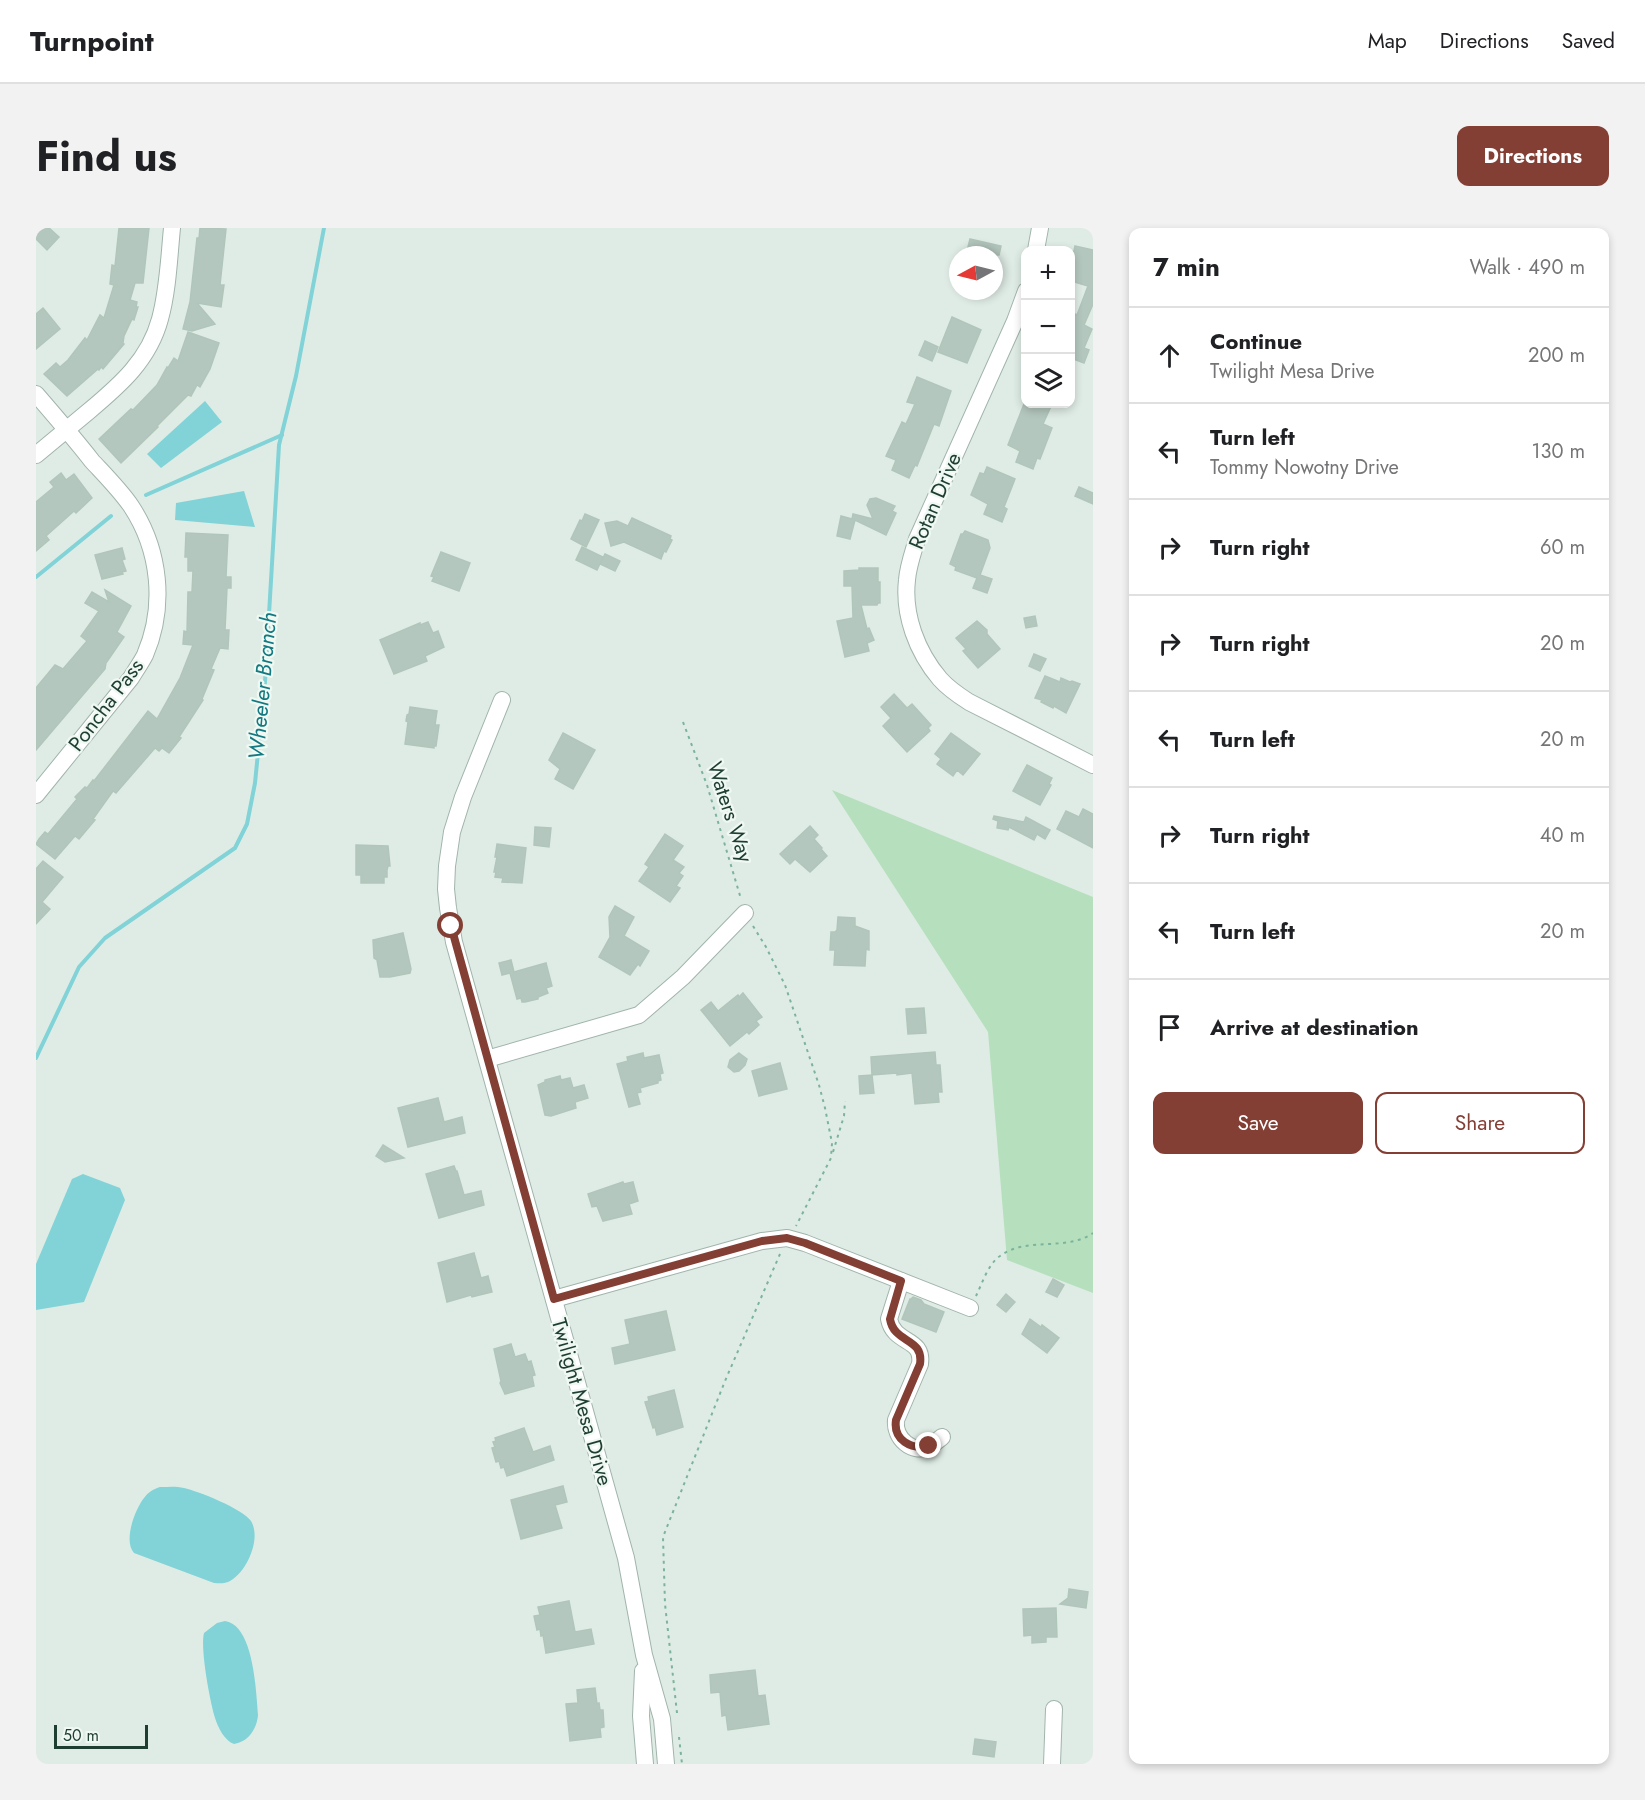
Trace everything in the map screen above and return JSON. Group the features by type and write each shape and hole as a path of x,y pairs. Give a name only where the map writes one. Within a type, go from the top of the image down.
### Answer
{"street":[{"path":"36,455 120,385 148,349 163,306 172,228"},
{"path":"1037,246 1040,228"},
{"name":"Rotan Drive","path":"1023,300 917,539 909,563 906,582 908,604 917,642 927,661 946,685 969,702 1093,765"},
{"name":"Poncha Pass","path":"36,394 121,493 141,524 154,560 158,584 158,602 153,633 144,658 101,716 36,795"},
{"name":"Twilight Mesa Drive","path":"502,700 456,817 450,840 447,889 451,926 626,1558 644,1655 662,1719 666,1764"},
{"path":"487,1059 639,1015 683,977 746,913"},
{"path":"554,1299 762,1241 787,1238 970,1308"},
{"path":"901,1281 890,1324 899,1336 917,1346 921,1357 895,1427 903,1442 911,1447 929,1446 942,1437"},
{"name":"Twilight Mesa Drive","path":"644,1655 641,1716 645,1764"},
{"path":"1052,1764 1054,1709"}],"path":[{"name":"Waters Way","path":"683,722 707,785 746,913 785,985 825,1108 832,1143 831,1158"},
{"path":"677,1718 665,1604 663,1537 725,1381 787,1238 795,1229 831,1158 844,1116 845,1101"},
{"path":"970,1308 993,1264 1000,1256 1017,1248 1081,1240 1093,1233"},
{"path":"679,1730 682,1764"}],"green space":[{"path":"832,790 1093,897 1093,1293 1007,1260 988,1032"}],"water":[{"path":"205,401 222,422 161,468 147,454"},
{"path":"244,491 255,527 175,520 176,503"},
{"path":"83,1174 120,1188 125,1200 84,1302 36,1310 36,1264 72,1179"},
{"path":"160,1487 181,1487 199,1493 230,1506 251,1521 255,1537 253,1546 246,1564 235,1578 226,1583 214,1583 134,1553 131,1548 130,1533 134,1517 146,1496"},
{"path":"225,1621 235,1625 248,1646 252,1661 258,1715 251,1734 234,1744 222,1734 215,1718 203,1651 204,1633 217,1623"}],"building":[{"path":"36,228 49,228 59,237 47,250 36,239"},
{"path":"119,228 149,228 143,283 135,283 130,300 137,302 136,307 138,307 134,320 132,319 124,336 124,344 103,369 101,367 98,369 67,396 44,374 56,363 60,367 68,360 85,338 87,340 100,315 104,318 114,285 110,284 112,265 115,266"},
{"path":"200,228 226,229 220,285 224,285 221,307 197,303 215,324 192,331 183,329 190,302"},
{"path":"970,239 1001,246 968,246"},
{"path":"1075,246 1093,250 1093,304 1084,325 1092,329 1084,348 1089,350 1084,363 1075,360 1075,314 1077,315 1088,286 1075,282"},
{"path":"43,308 60,329 36,349 36,314"},
{"path":"952,317 981,330 967,363 938,352"},
{"path":"188,332 219,343 210,369 200,387 197,385 191,396 188,395 121,463 99,439 131,409 133,410 157,385 174,358 178,361"},
{"path":"925,341 938,347 932,361 919,355"},
{"path":"917,377 951,391 939,426 934,424 917,466 915,465 909,478 892,470 896,460 886,456 902,422 906,424 915,404 907,402"},
{"path":"1022,408 1050,408 1043,424 1052,428 1040,459 1037,458 1033,469 1016,462 1020,451 1008,445"},
{"path":"987,467 1015,479 1004,507 1007,509 1002,522 984,514 988,504 971,495 980,473 984,474"},
{"path":"61,473 66,480 74,474 92,498 46,536 49,540 36,551 36,502 54,487 50,482"},
{"path":"1079,487 1093,493 1093,504 1075,496"},
{"path":"876,498 895,506 892,511 896,513 886,535 855,520 850,539 837,536 841,516 852,519 853,514 873,519 867,505 870,499"},
{"path":"585,514 599,520 586,547 571,539"},
{"path":"632,518 671,536 672,540 661,559 624,542 611,546 605,523 617,521 628,526"},
{"path":"965,531 988,540 990,548 980,575 992,579 987,593 973,588 977,578 955,570 956,567 950,564 961,534"},
{"path":"186,533 228,535 226,577 231,577 231,588 227,588 225,630 229,630 228,649 220,648 211,669 214,670 203,700 179,737 181,738 169,753 162,748 159,751 155,748 116,793 113,791 93,819 95,820 79,839 75,836 55,859 36,844 39,839 45,832 48,834 77,799 75,797 94,781 148,711 157,719 180,678 193,645 183,644 184,631 187,632 188,592 192,592 193,571 188,571 188,557 185,557"},
{"path":"582,547 603,557 597,570 576,560"},
{"path":"122,548 125,559 122,560 126,571 122,572 123,574 102,579 95,555"},
{"path":"441,552 470,563 459,591 432,581 434,577 431,576"},
{"path":"605,554 620,561 615,571 600,564"},
{"path":"859,568 878,568 880,603 861,605 867,629 869,628 874,640 867,643 869,651 845,657 837,621 853,618 852,586 844,586 844,571 859,570"},
{"path":"105,590 131,606 117,632 124,637 106,663 105,669 36,750 36,688 55,665 63,669 87,641 81,636 99,611 85,603 92,592 109,602"},
{"path":"1035,616 1037,626 1026,628 1024,618"},
{"path":"977,621 987,630 987,634 1000,649 978,668 963,651 966,649 956,638"},
{"path":"428,622 433,633 438,631 444,647 425,656 427,661 394,674 380,640 420,623 420,625"},
{"path":"1034,654 1046,659 1040,671 1029,666"},
{"path":"1045,676 1060,682 1061,678 1080,684 1066,713 1035,698"},
{"path":"894,694 907,708 912,704 931,725 928,728 930,731 907,752 883,726 891,718 881,707"},
{"path":"410,707 437,711 435,725 439,725 434,748 405,744 408,722 406,721"},
{"path":"563,733 595,750 573,789 555,779 560,769 549,760"},
{"path":"951,733 980,754 963,775 957,770 953,776 937,764 941,759 935,754"},
{"path":"1027,765 1052,778 1049,784 1051,785 1040,805 1013,791"},
{"path":"1083,809 1093,814 1093,848 1057,829 1066,811 1079,817"},
{"path":"994,816 1024,822 1026,817 1050,830 1045,839 1037,834 1034,840 1009,827 1008,830 997,828 998,821 993,819"},
{"path":"810,826 818,835 814,839 827,856 810,872 795,859 790,864 780,854"},
{"path":"535,827 551,828 549,847 534,845"},
{"path":"665,834 683,846 673,860 684,867 679,873 683,876 676,886 680,888 670,902 639,881 649,867 645,864"},
{"path":"497,844 526,848 522,883 502,882 503,878 495,877"},
{"path":"356,845 388,846 390,866 388,866 387,877 384,877 384,883 361,883 361,875 356,875"},
{"path":"43,861 63,877 42,902 50,909 36,924 36,869"},
{"path":"615,906 634,917 624,936 649,951 640,966 638,964 630,975 599,957 610,937 609,917"},
{"path":"838,917 855,918 855,926 869,931 869,950 866,949 865,966 834,965 835,950 830,950 831,932 837,930"},
{"path":"403,933 410,973 380,977 377,960 374,958 373,940"},
{"path":"511,960 514,972 546,963 552,986 546,988 548,993 538,999 525,1002 522,1002 521,998 517,999 510,973 502,975 499,963"},
{"path":"743,993 762,1017 756,1021 759,1025 730,1046 701,1010 711,1002 718,1011"},
{"path":"924,1008 926,1033 908,1034 906,1009"},
{"path":"935,1052 936,1065 940,1065 942,1092 938,1092 939,1102 915,1104 912,1073 872,1075 871,1057"},
{"path":"643,1053 644,1058 659,1055 663,1073 660,1074 661,1080 658,1083 640,1088 641,1092 637,1093 640,1104 629,1107 617,1064 628,1061 627,1057"},
{"path":"739,1053 747,1059 739,1071 734,1072 728,1067 730,1060"},
{"path":"780,1063 787,1089 759,1096 752,1071"},
{"path":"872,1075 874,1093 860,1094 859,1076"},
{"path":"560,1076 561,1080 570,1078 573,1088 584,1085 588,1098 575,1102 576,1108 551,1116 545,1115 538,1085 545,1080"},
{"path":"438,1098 444,1122 462,1117 465,1133 408,1147 398,1108"},
{"path":"383,1145 404,1158 385,1162 376,1156"},
{"path":"454,1166 464,1195 481,1191 484,1205 439,1218 426,1174"},
{"path":"623,1182 624,1184 633,1182 638,1201 629,1204 632,1214 603,1221 597,1206 592,1207 588,1194"},
{"path":"474,1253 481,1278 488,1276 492,1292 447,1302 438,1263"},
{"path":"1053,1279 1064,1285 1057,1297 1046,1292"},
{"path":"1006,1294 1015,1302 1006,1312 997,1305"},
{"path":"913,1297 944,1312 936,1332 902,1319"},
{"path":"666,1311 675,1350 615,1364 612,1348 630,1344 625,1320"},
{"path":"1030,1319 1059,1338 1047,1353 1022,1334"},
{"path":"511,1344 515,1357 525,1354 528,1362 531,1361 535,1375 532,1376 534,1386 505,1394 500,1383 494,1349"},
{"path":"674,1390 683,1427 657,1435 645,1402 649,1401 648,1397"},
{"path":"524,1428 533,1452 550,1446 554,1460 507,1476 504,1467 501,1468 499,1461 496,1462 492,1448 495,1447 493,1442 496,1441 495,1438"},
{"path":"563,1486 567,1502 555,1505 562,1528 521,1539 511,1500"},
{"path":"1069,1589 1088,1592 1086,1608 1060,1604 1068,1598"},
{"path":"569,1601 575,1632 591,1629 594,1644 546,1653 543,1635 541,1636 540,1629 537,1630 534,1616 540,1615 538,1607"},
{"path":"1056,1608 1057,1637 1046,1637 1046,1642 1032,1643 1032,1635 1024,1636 1023,1609"},
{"path":"755,1670 758,1696 765,1695 769,1724 728,1730 726,1715 722,1716 720,1692 711,1693 710,1675"},
{"path":"595,1688 597,1704 599,1703 600,1710 603,1710 604,1727 600,1728 601,1737 570,1741 566,1704 578,1703 577,1690"},
{"path":"975,1739 996,1742 994,1757 973,1754"}],"waterway":[{"name":"Wheeler Branch","path":"36,1058 79,967 105,938 235,848 247,824 255,783 265,682 279,445 296,376 324,228"},
{"path":"146,495 282,435"},
{"path":"36,577 111,516"}],"route":[{"path":"451,926 554,1299 775,1238 787,1238 805,1243 901,1281 890,1324 899,1336 917,1346 921,1357 895,1427 903,1442 911,1447 929,1446"}]}
